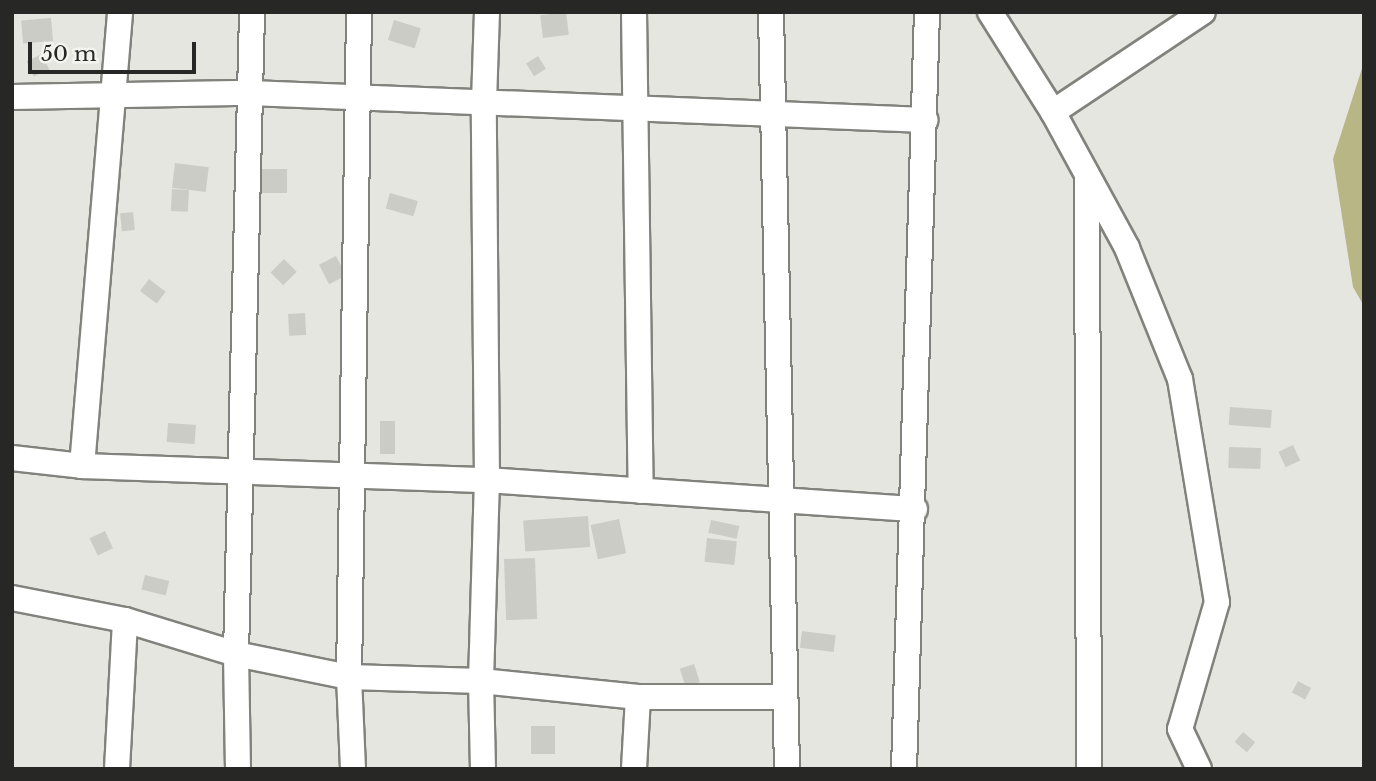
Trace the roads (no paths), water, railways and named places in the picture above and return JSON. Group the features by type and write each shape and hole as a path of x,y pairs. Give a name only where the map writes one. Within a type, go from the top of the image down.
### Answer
{"street":[{"path":"82,466 120,12"},
{"path":"238,769 236,654 252,12"},
{"path":"353,769 349,677 359,12"},
{"path":"484,769 481,681 487,480 484,102 487,12"},
{"path":"634,12 641,491"},
{"path":"771,12 787,769"},
{"path":"904,769 915,509 927,12"},
{"path":"990,12 1053,113 1127,247 1180,379 1217,602 1180,729 1199,769"},
{"path":"1053,113 1203,12"},
{"path":"12,97 250,93 925,120"},
{"path":"1087,174 1089,769"},
{"path":"12,458 82,466 487,480 915,509"},
{"path":"12,598 125,620 236,654 349,677 481,681 638,697 785,698"},
{"path":"117,769 125,620"},
{"path":"634,769 638,697"}]}
